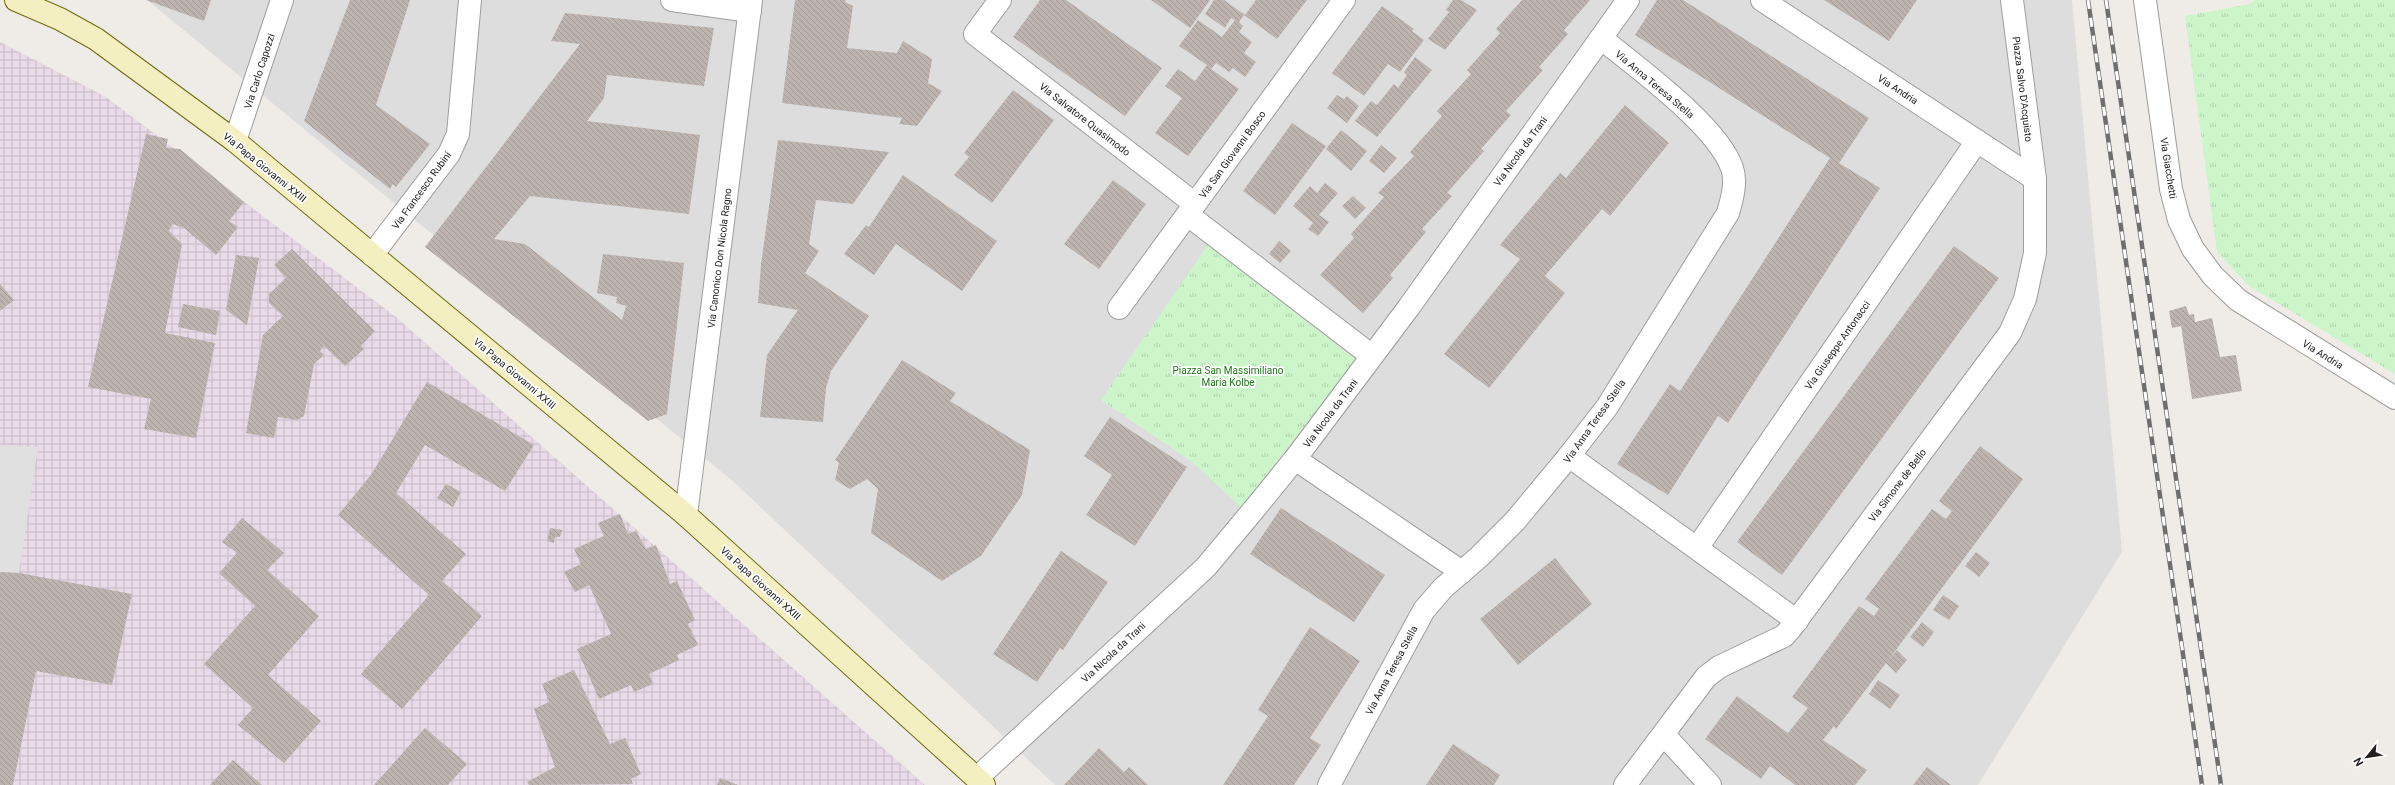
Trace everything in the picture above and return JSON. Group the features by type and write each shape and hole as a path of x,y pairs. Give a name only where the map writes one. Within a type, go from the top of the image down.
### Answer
{"main road":[{"name":"Via Papa Giovanni XXIII","path":"16,0 60,19 96,39 235,141 686,515 981,782"}],"street":[{"name":"Via Carlo Capozzi","path":"235,141 282,0"},
{"name":"Via Francesco Rubini","path":"372,255 449,154 458,134 470,0"},
{"path":"672,0 751,6"},
{"name":"Via Salvatore Quasimodo","path":"1000,0 975,34 1192,210"},
{"name":"Via San Giovanni Bosco","path":"1119,308 1344,0"},
{"name":"Via Nicola da Trani","path":"981,782 1206,567 1295,459 1372,356 1628,0"},
{"name":"Via Andria","path":"1762,0 2035,179"},
{"name":"Piazza Salvo D'Acquisto","path":"2012,0 2035,179"},
{"name":"Via Giacchetti","path":"2145,0 2171,189 2179,220 2202,262 2225,289 2251,310"},
{"name":"Via Canonico Don Nicola Ragno","path":"686,515 751,6"},
{"name":"Via Anna Teresa Stella","path":"1329,785 1424,610 1443,588 1462,572 1515,521 1570,456 1607,407 1728,213 1734,192 1732,169 1721,148 1692,114 1601,38"},
{"name":"Via Giuseppe Antonacci","path":"1697,548 1978,141"},
{"name":"Via Simone de Bello","path":"1625,785 1706,677 1719,667 1784,636 1797,621 2010,333 2025,300 2035,253 2035,179"},
{"path":"1192,210 1372,356"},
{"name":"Via Andria","path":"2251,310 2395,398"},
{"path":"1570,456 1797,621"},
{"path":"1295,459 1462,572"},
{"path":"1664,735 1710,785"}],"shaded area":[{"path":"147,0 2072,0 2122,552 1978,785 1055,785 735,483"},
{"path":"0,42 106,97 396,317 925,785 0,785"},
{"path":"0,445 38,447 19,573 0,572"}],"green space":[{"path":"2255,0 2395,0 2395,374 2249,286 2217,252 2185,16 2250,4"},
{"name":"Piazza San Massimiliano Maria Kolbe","path":"1208,245 1356,360 1241,507 1192,462 1101,400"}],"building":[{"path":"146,0 211,0 204,21"},
{"path":"350,0 410,0 376,105 430,144 396,187 393,184 390,189 304,121"},
{"path":"795,0 846,0 845,2 853,6 847,48 897,53 903,41 932,59 928,83 942,91 917,126 899,124 902,118 782,103"},
{"path":"1040,0 1066,0 1162,68 1125,116 1013,37"},
{"path":"1151,0 1210,0 1190,28"},
{"path":"1214,0 1224,0 1245,15 1256,0 1307,0 1277,39 1244,15 1239,22 1243,26 1239,32 1252,42 1244,53 1256,62 1245,77 1233,68 1229,72 1216,63 1211,69 1239,89 1188,156 1155,133 1182,98 1165,86 1178,69 1195,81 1207,65 1179,46 1198,20 1222,37 1235,20 1231,18 1225,28 1205,14"},
{"path":"1453,0 1461,0 1477,10 1445,50 1428,39 1449,12 1446,10"},
{"path":"1522,0 1590,0 1564,30 1568,34 1539,67 1543,70 1506,111 1511,115 1481,149 1484,151 1447,193 1452,196 1422,229 1426,232 1390,275 1393,278 1363,313 1320,275 1354,238 1351,234 1384,197 1378,193 1414,156 1410,152 1442,116 1437,111 1471,74 1467,70 1500,33 1496,29"},
{"path":"1657,0 1683,0 1869,118 1839,163 1880,188 1728,423 1718,416 1668,495 1617,464 1670,384 1680,391 1830,158 1635,35"},
{"path":"1824,0 1917,0 1889,41"},
{"path":"1382,6 1414,29 1412,31 1424,40 1400,72 1388,64 1364,96 1332,73"},
{"path":"565,13 714,28 704,86 607,75 604,98 587,121 700,135 689,214 530,196 494,239 525,244 622,320 626,306 616,303 617,297 597,293 603,254 684,263 667,414 648,421 425,247 580,44 551,41"},
{"path":"1415,57 1432,70 1377,137 1355,121 1371,101 1377,105 1394,84 1398,88 1407,75 1404,72"},
{"path":"1013,90 1054,120 992,203 954,175 969,157 964,153"},
{"path":"1337,95 1344,99 1347,96 1359,106 1347,123 1327,108"},
{"path":"1625,105 1669,143 1610,216 1602,209 1545,276 1565,293 1489,388 1444,354 1520,259 1500,245 1560,173 1566,178"},
{"path":"1292,123 1326,146 1275,215 1243,191"},
{"path":"1341,130 1367,151 1351,171 1326,149"},
{"path":"146,134 168,139 166,148 180,149 244,202 229,221 238,227 216,255 184,228 172,224 169,231 182,244 165,333 215,343 196,438 144,429 151,399 88,387"},
{"path":"778,140 889,152 853,204 816,200 809,244 819,251 805,273 869,316 831,371 826,388 823,422 760,417 767,355 798,310 758,303 761,265"},
{"path":"1381,145 1397,158 1384,173 1369,161"},
{"path":"903,175 997,241 962,291 896,244 874,275 844,254 866,225 869,227"},
{"path":"1113,180 1146,204 1099,269 1064,244"},
{"path":"1325,183 1338,193 1319,215 1329,222 1318,236 1308,229 1313,223 1293,206 1310,186 1317,193"},
{"path":"1353,196 1366,208 1355,219 1342,206"},
{"path":"1279,241 1291,251 1280,263 1269,254"},
{"path":"1954,246 1999,278 1782,575 1737,542"},
{"path":"292,249 375,331 361,346 364,349 345,366 324,346 320,351 324,355 314,364 304,416 297,420 278,417 274,438 246,433 263,335 283,316 269,303 269,294 286,278 274,265"},
{"path":"236,255 259,258 247,325 226,310"},
{"path":"0,284 14,300 0,311"},
{"path":"183,304 220,311 216,335 178,327"},
{"path":"2186,306 2189,315 2194,314 2195,322 2212,318 2220,357 2236,355 2242,391 2192,399 2181,326 2172,328 2169,311"},
{"path":"902,360 956,393 950,401 1030,450 1022,495 981,556 942,581 871,533 878,489 867,479 850,489 835,480 839,463 835,460"},
{"path":"427,382 534,445 505,491 425,445 396,493 466,554 442,581 482,616 402,709 361,674 429,595 338,515 371,475"},
{"path":"1110,417 1187,467 1135,546 1086,515 1112,475 1084,456"},
{"path":"1980,446 2023,479 1887,662 1897,650 1907,660 1896,673 1886,663 1836,729 1834,726 1823,740 1867,770 1855,785 1795,785 1770,766 1761,779 1705,739 1737,696 1788,733 1808,708 1792,697 1859,606 1874,616 1879,609 1865,599 1932,509 1946,519 1952,511 1939,501"},
{"path":"446,484 461,492 453,507 437,498"},
{"path":"1281,508 1385,575 1354,622 1250,554"},
{"path":"620,514 628,534 636,531 646,549 656,545 670,584 677,581 695,620 688,624 698,645 677,655 679,660 649,674 653,684 634,692 631,685 599,699 577,649 611,634 589,585 575,592 564,572 581,564 574,549 604,536 598,523"},
{"path":"242,518 284,553 267,570 319,616 268,675 321,721 284,763 238,725 253,708 204,664 255,606 219,573 237,553 222,542"},
{"path":"550,528 562,530 560,537 555,537 554,543 547,541"},
{"path":"1061,551 1108,582 1063,650 1060,648 1037,682 993,654"},
{"path":"1976,552 1990,563 1979,577 1965,566"},
{"path":"1555,558 1592,604 1518,665 1480,619"},
{"path":"0,572 19,573 132,594 112,685 36,671 13,785 0,785"},
{"path":"1943,595 1959,606 1949,620 1933,610"},
{"path":"1922,622 1934,632 1923,647 1910,637"},
{"path":"1310,627 1360,661 1310,738 1321,745 1294,785 1223,785 1268,716 1258,710"},
{"path":"574,670 610,744 625,738 641,774 631,779 633,784 529,785 527,782 555,767 534,709 549,702 542,684"},
{"path":"1878,680 1900,695 1890,709 1869,694"},
{"path":"425,728 467,764 448,785 374,785"},
{"path":"1453,744 1500,775 1494,785 1426,785"},
{"path":"1099,748 1124,772 1129,767 1148,785 1064,785"},
{"path":"233,760 262,785 210,785"},
{"path":"1927,767 1951,785 1913,785"},
{"path":"720,778 738,785 717,785"}],"railway":[{"path":"2088,0 2202,785"},
{"path":"2106,0 2221,785"}]}
